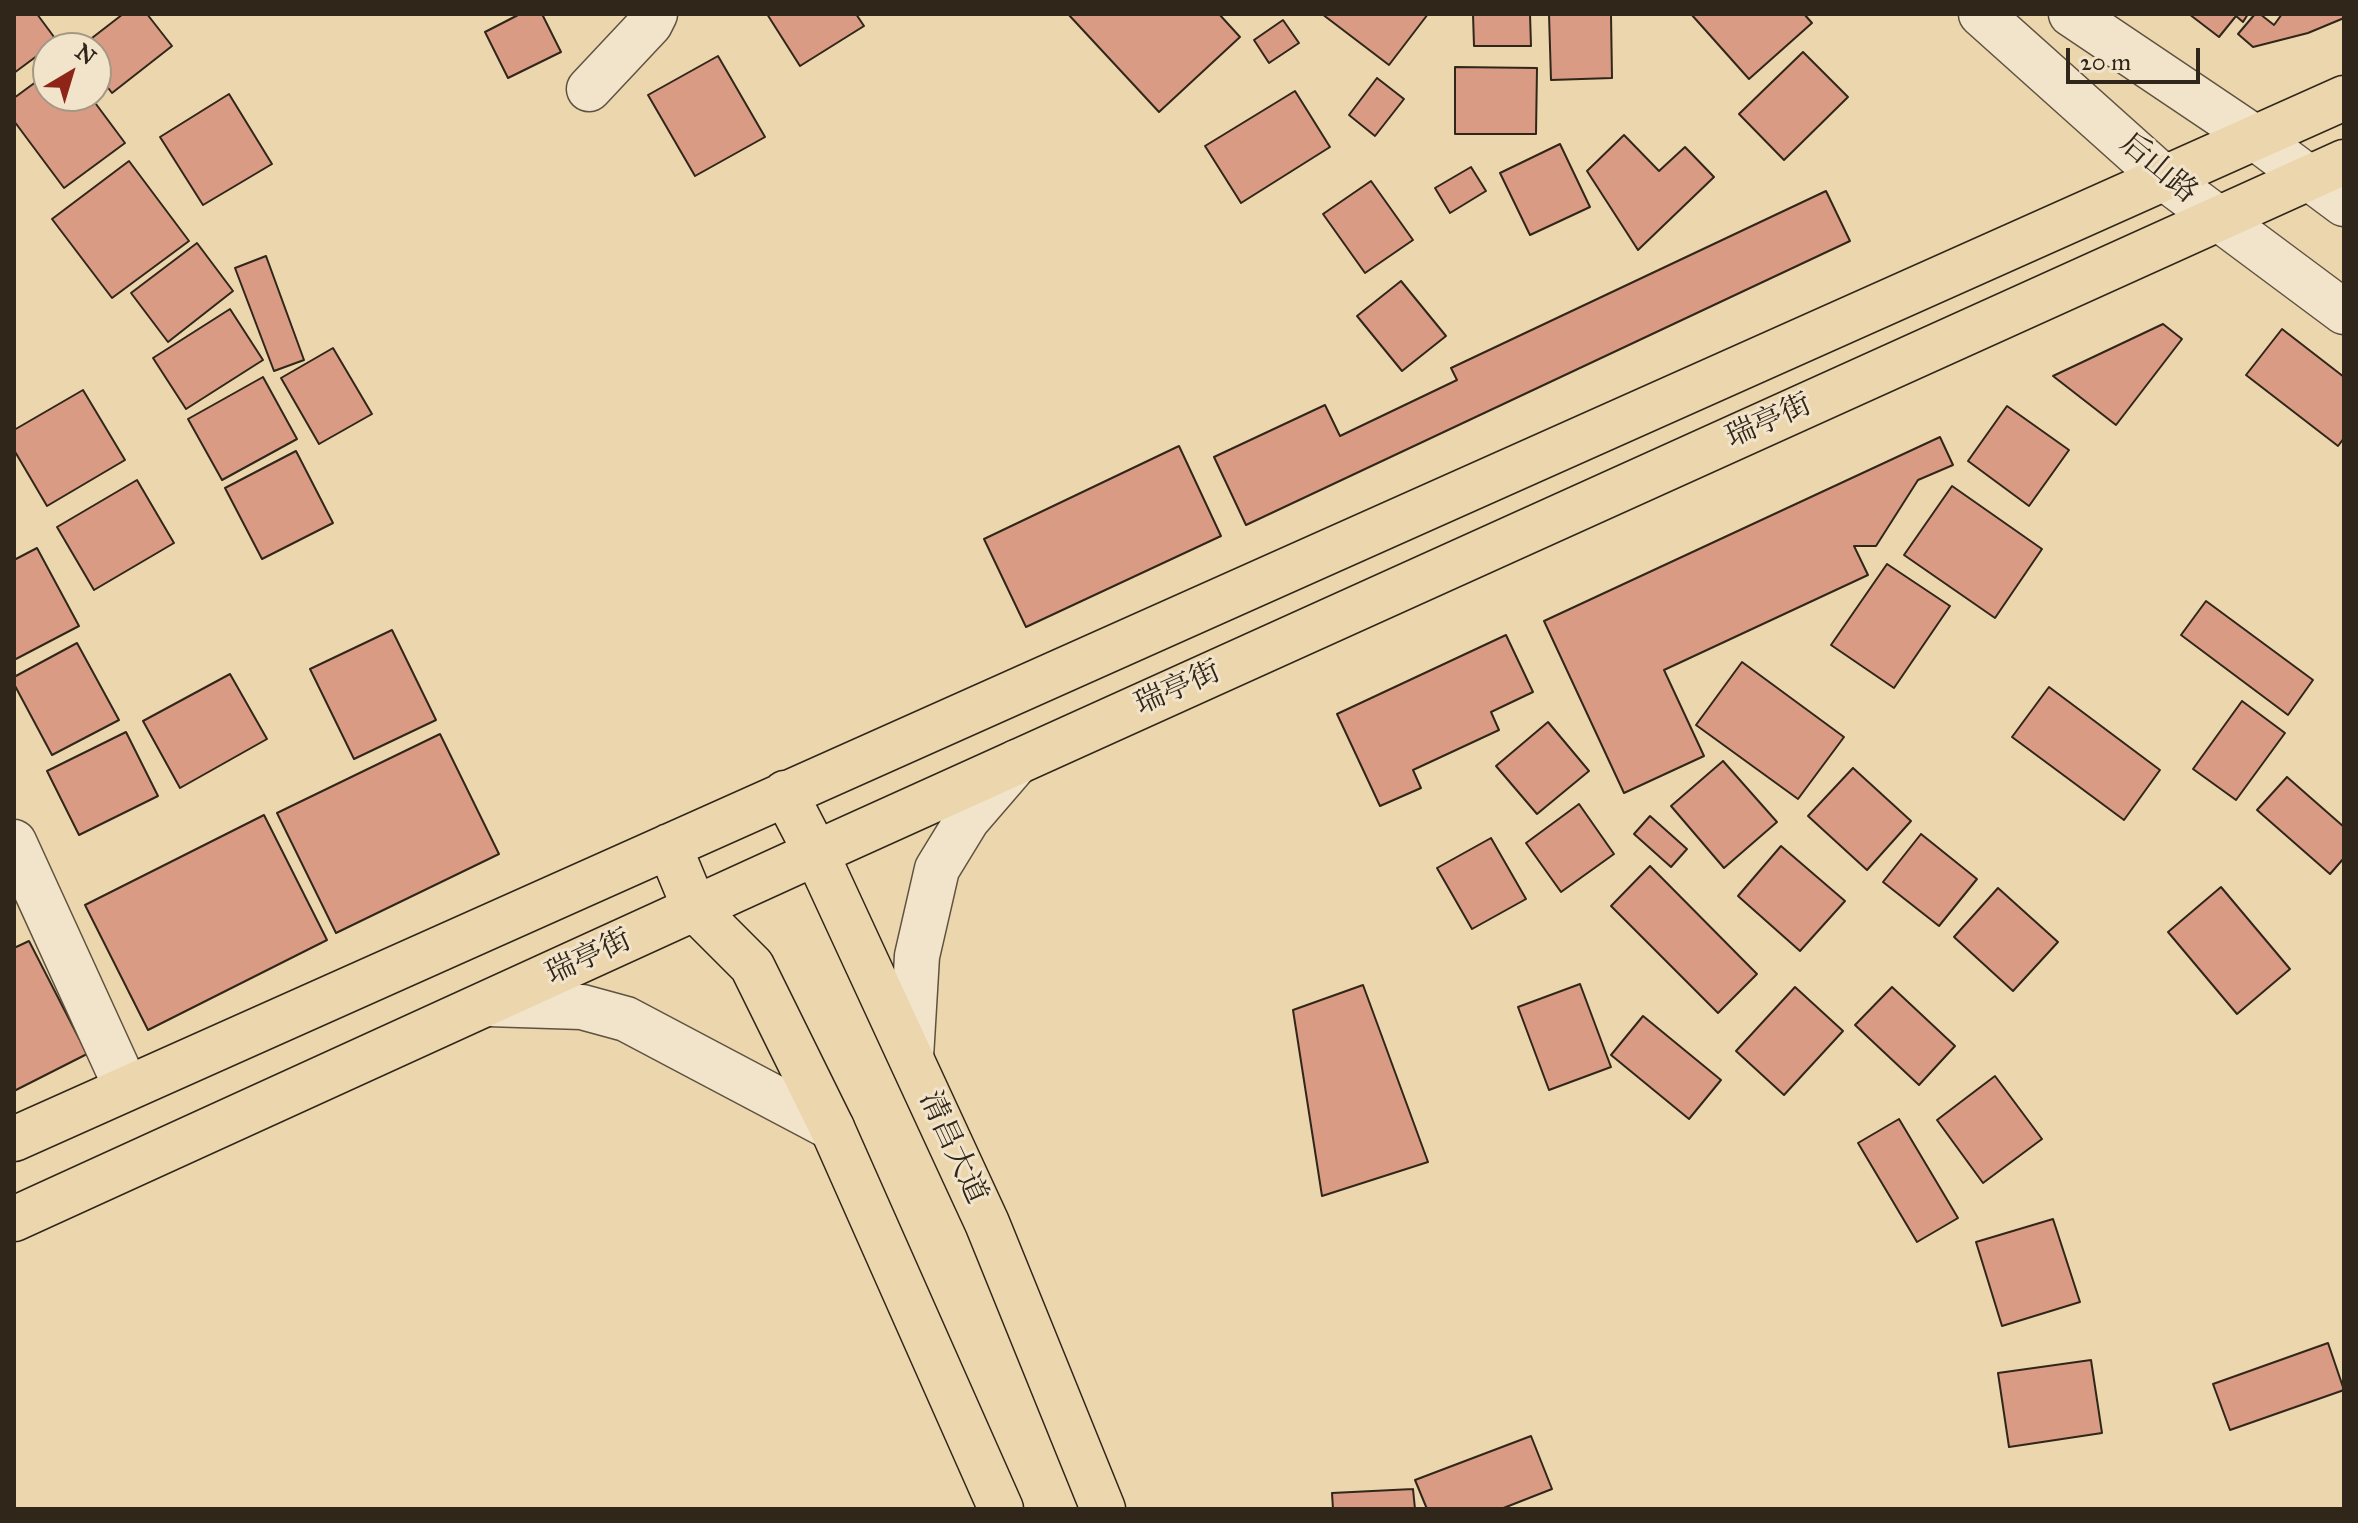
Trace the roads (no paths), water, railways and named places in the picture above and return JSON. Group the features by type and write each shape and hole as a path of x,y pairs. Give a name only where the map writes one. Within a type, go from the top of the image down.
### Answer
{"main road":[{"path":"14,1139 2344,98"},
{"name":"瑞亭街","path":"14,1219 2326,170"},
{"name":"清昌大道","path":"785,793 816,853 987,1223 1103,1509"},
{"path":"669,846 695,909 752,966 832,1128 1001,1509"}],"street":[{"path":"589,89 650,24 655,14"},
{"name":"后山路","path":"1981,14 2164,178 2344,312"},
{"path":"2071,14 2254,137 2326,170 2344,204"},
{"path":"911,1057 917,956 937,869 967,820 1017,762"},
{"path":"14,842 126,1087"},
{"path":"488,1004 582,1007 626,1019 832,1128"}]}
